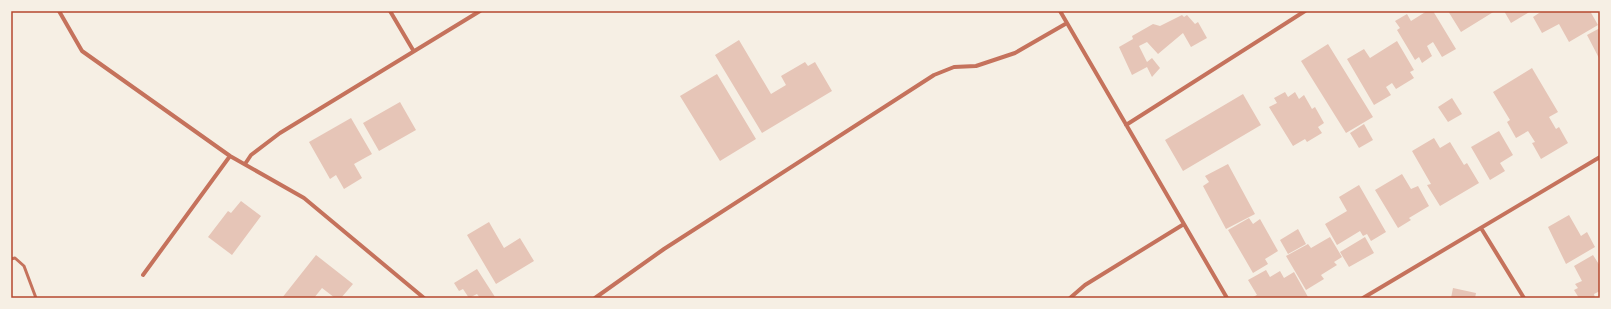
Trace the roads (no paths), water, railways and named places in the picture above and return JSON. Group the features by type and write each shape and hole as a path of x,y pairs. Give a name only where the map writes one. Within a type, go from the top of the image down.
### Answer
{"street":[{"path":"59,11 82,51 230,156 304,198 424,298"},
{"path":"390,11 413,50"},
{"path":"245,164 250,155 280,133 413,50 480,11"},
{"path":"1060,11 1228,298"},
{"path":"1126,125 1305,11"},
{"path":"595,298 664,249 934,75 954,67 976,66 1015,53 1067,23"},
{"path":"143,275 230,156"},
{"path":"1363,298 1600,157"},
{"path":"1070,298 1085,285 1184,224"},
{"path":"1481,228 1524,298"}],"lane":[{"path":"11,259 15,258 24,266 36,298"}]}
